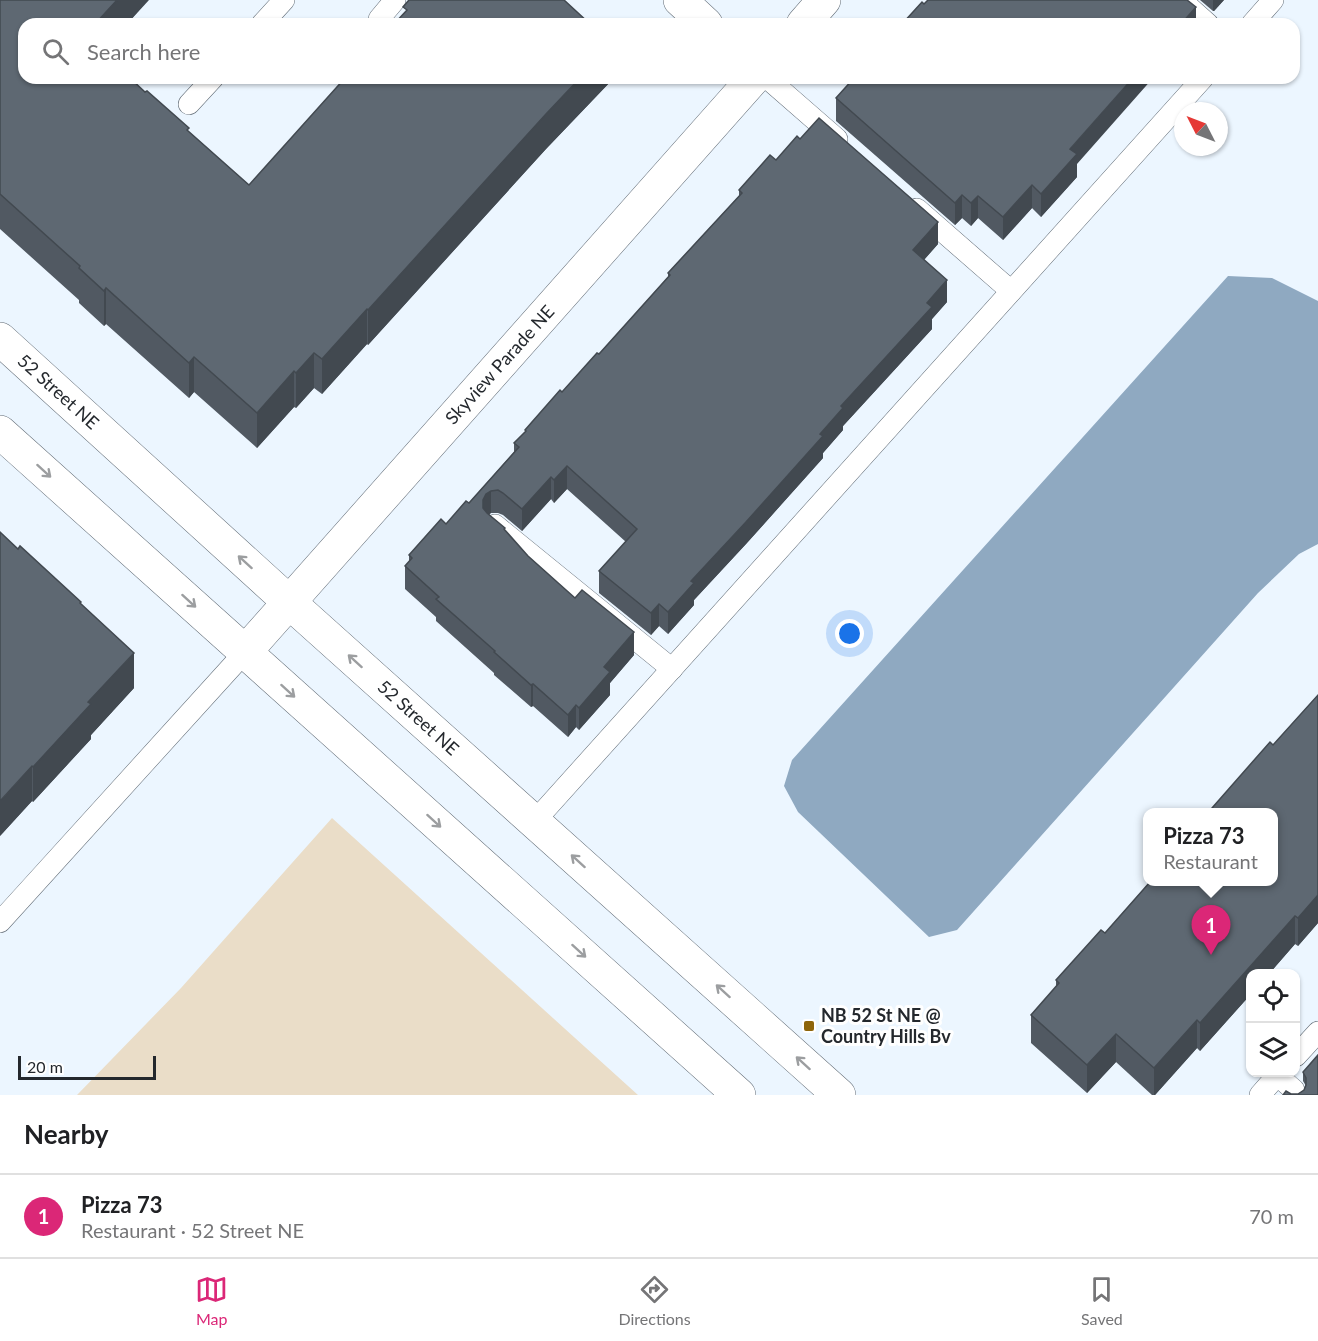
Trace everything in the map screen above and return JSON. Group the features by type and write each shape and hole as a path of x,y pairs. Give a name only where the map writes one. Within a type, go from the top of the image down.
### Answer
{"street":[{"path":"680,0 700,18"},
{"path":"808,18 824,0"},
{"name":"Skyview Parade NE","path":"245,652 749,84"},
{"name":"52 Street NE","path":"0,339 289,602 839,1095"},
{"path":"0,432 739,1095"}],"lane":[{"path":"268,18 284,0"},
{"path":"380,18 395,0"},
{"path":"1181,0 1201,18"},
{"path":"1258,18 1274,0"},
{"path":"189,104 207,84"},
{"path":"774,84 854,154"},
{"path":"534,822 1198,84"},
{"path":"907,200 1011,291"},
{"path":"495,525 672,669"},
{"path":"0,922 245,652"},
{"path":"1300,1052 1318,1032"},
{"path":"1260,1095 1276,1077"},
{"path":"1282,1077 1294,1090"}],"shaded area":[{"path":"332,818 638,1095 77,1095 181,988"}],"water":[{"path":"1228,276 1272,278 1318,301 1318,544 1299,554 1258,593 957,930 929,937 798,812 784,786 792,760"}],"building":[{"path":"0,0 117,0 100,18 18,18 18,84 136,84 189,128 187,130 249,185 340,84 574,84 322,359 314,353 296,373 294,371 257,413 194,357 189,363 106,288 104,291 79,268 80,266 0,194"},
{"path":"409,0 564,0 584,18 400,18 407,10 403,7"},
{"path":"928,0 1187,0 1196,7 1186,18 907,18 922,2 924,4"},
{"path":"849,84 1128,84 1070,149 1077,154 1041,194 1032,185 1003,217 978,196 971,203 962,195 955,203 836,98"},
{"path":"819,118 938,222 913,250 947,280 927,303 932,307 841,406 843,408 820,434 823,436 691,581 694,583 668,612 659,604 651,613 599,571 637,529 567,466 554,480 551,477 522,509 498,490 486,494 483,508 505,528 528,556 575,598 582,590 634,632 604,667 610,672 579,708 576,705 568,715 533,684 531,685 436,599 439,597 405,566 412,558 409,555 441,519 446,524 466,501 469,503 519,447 514,443 525,430 560,390 562,392 597,353 599,354 670,275 668,273 742,193 739,190 770,155 776,160 797,136 800,139"},
{"path":"0,532 18,549 20,546 134,653 88,702 91,704 0,801"},
{"path":"1318,695 1318,895 1298,918 1295,916 1246,969 1200,1023 1197,1020 1154,1068 1116,1034 1087,1065 1031,1015 1059,983 1056,980 1101,930 1105,933 1146,886 1278,886 1278,808 1212,808 1270,742 1273,745"},
{"path":"1318,1055 1318,1095 1283,1095 1286,1091 1298,1094 1304,1090 1306,1078 1303,1072"}],"place":[{"name":"Pizza 73","path":"1211,955"},
{"name":"NB 52 St NE @ Country Hills Bv","path":"809,1026"}]}
